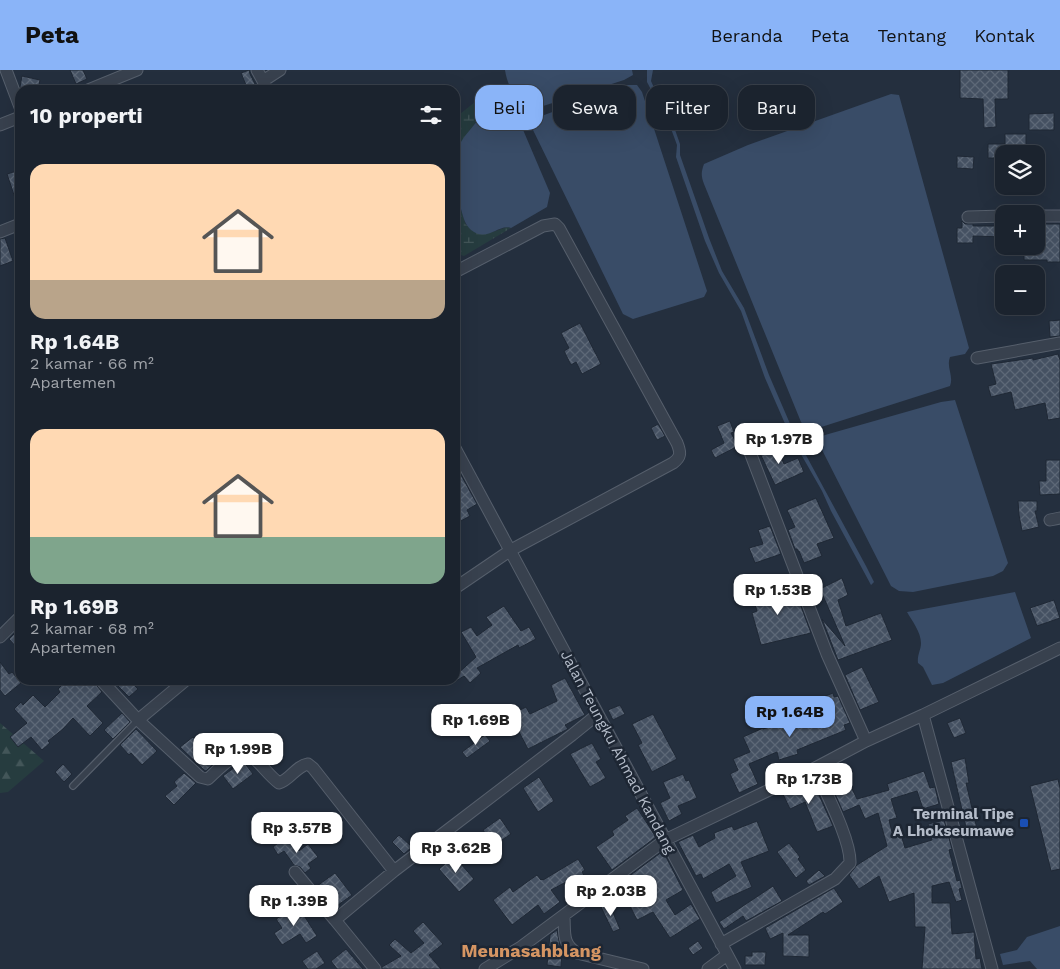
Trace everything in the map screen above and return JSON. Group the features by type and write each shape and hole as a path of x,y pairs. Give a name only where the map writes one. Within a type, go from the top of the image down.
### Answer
{"street":[{"path":"6,70 15,94"},
{"path":"100,85 137,70"},
{"path":"256,70 265,85"},
{"path":"267,85 280,70"},
{"path":"0,125 15,119"},
{"path":"968,217 995,216"},
{"path":"1045,216 1060,216"},
{"path":"460,269 543,226 555,224 560,228 680,449 679,458 673,463 514,557 460,585"},
{"path":"0,232 15,226"},
{"path":"977,358 1060,343"},
{"path":"748,447 827,654 866,741"},
{"name":"Jalan Teungku Ahmad Kandang","path":"460,458 735,969"},
{"path":"0,637 15,621"},
{"path":"485,969 564,917 665,840 1060,648"},
{"path":"106,685 138,720 204,779 208,779 235,755 242,752 250,754 279,783 303,765 308,764 394,871"},
{"path":"138,720 180,685"},
{"path":"335,920 394,871 598,714"},
{"path":"922,715 992,969"},
{"path":"721,944 835,879 850,863 851,856 847,842 815,768"},
{"path":"295,872 375,969"},
{"path":"564,917 566,944 570,949 577,953 642,969"},
{"path":"708,969 727,955"}],"lane":[{"path":"73,786 138,720"}],"green space":[{"path":"475,102 475,123 460,146 460,114"},
{"path":"460,207 466,225 493,232 507,227 511,228 464,256 460,255"},
{"path":"0,723 44,761 8,792 0,793"}],"water":[{"path":"505,70 632,70 633,75 608,85 553,85 553,103 543,106 543,85 509,85"},
{"path":"647,70 653,70 651,81 653,85 649,85"},
{"path":"637,85 642,92 646,104 646,130 654,130 707,291 704,297 633,319 623,314 533,130 543,130 543,115 553,112 553,130 636,130"},
{"path":"891,94 899,95 969,348 965,354 950,357 950,386 815,429 806,428 801,422 704,184 702,169 704,164 748,145 790,130 815,130 815,121"},
{"path":"475,124 475,130 523,130 550,193 547,207 511,228 502,228 488,234 477,233 471,230 464,219 460,206 460,144"},
{"path":"671,130 675,130 680,144 680,155 722,271 744,308 769,375 794,433 866,566 874,582 871,585 822,491 790,435 765,378 741,311 719,273 705,241 676,157 677,145"},
{"path":"955,400 1008,563 1003,571 993,576 913,592 899,591 891,586 818,442 820,437 825,435 941,402"},
{"path":"1015,592 1031,638 943,683 932,685 923,667 918,663 921,639 907,612"},
{"path":"1060,926 1060,969 1037,969 1030,961 1003,965 1000,954 1017,950 1027,937"}],"building":[{"path":"70,70 83,70 87,79 76,84"},
{"path":"249,70 256,85 246,85 241,73"},
{"path":"960,70 1008,70 1008,99 995,99 996,127 984,128 983,99 960,98"},
{"path":"22,76 40,80 39,85 20,85"},
{"path":"1054,113 1054,130 1029,130 1029,114"},
{"path":"1005,134 1026,134 1026,145 995,145 995,158 988,158 988,144 1005,144"},
{"path":"957,156 974,157 973,169 957,168"},
{"path":"15,172 15,198 7,174"},
{"path":"962,221 965,224 973,224 973,226 995,226 995,237 973,236 973,243 957,243 957,228 962,228"},
{"path":"1045,224 1060,224 1060,262 1024,260 1024,255 1045,255"},
{"path":"5,238 13,261 0,266 0,239"},
{"path":"1060,320 1060,336 1050,337 1049,321"},
{"path":"580,323 601,364 582,374 576,362 571,365 564,351 569,348 561,333"},
{"path":"1058,354 1060,360 1060,418 1048,420 1045,403 1015,410 1011,392 991,397 988,386 996,384 991,364 1033,358 1033,360"},
{"path":"730,421 734,432 731,433 738,446 715,458 711,450 724,443 717,426"},
{"path":"658,424 665,436 657,440 651,428"},
{"path":"776,443 784,464 798,458 804,472 775,485 758,449"},
{"path":"1046,460 1060,460 1060,494 1040,495 1039,481 1046,481"},
{"path":"460,473 477,504 467,510 470,516 460,521"},
{"path":"816,498 834,538 817,544 822,556 804,563 799,551 795,549 788,530 795,527 787,510"},
{"path":"1018,501 1037,501 1037,511 1035,511 1039,527 1022,531"},
{"path":"770,526 781,554 755,563 749,548 763,544 758,530"},
{"path":"842,578 848,595 838,600 846,626 881,613 892,640 838,660 822,619 845,646 820,589"},
{"path":"762,581 770,605 793,585 811,633 761,645 752,613 757,611 749,586"},
{"path":"1054,600 1060,618 1037,626 1030,608"},
{"path":"504,606 521,631 529,627 536,639 519,648 518,645 477,668 481,673 470,683 464,676 460,678 460,671 476,657 461,632 471,627 477,636 492,625 486,617"},
{"path":"15,633 15,646 9,639"},
{"path":"0,662 9,674 12,672 15,676 15,685 19,685 5,696 0,690"},
{"path":"862,667 879,702 860,710 845,675"},
{"path":"565,678 585,715 565,725 568,729 528,749 510,715 526,707 530,714 557,701 551,685"},
{"path":"60,685 96,685 102,692 87,706 103,723 90,736 73,718 48,741 50,743 42,750 31,737 18,747 10,737 27,723 14,709 21,702 23,705 33,695 45,707 60,692 58,689"},
{"path":"117,685 134,685 138,689 129,697"},
{"path":"833,693 834,697 838,696 850,723 844,725 846,730 797,750 798,754 779,760 777,752 749,764 758,784 739,793 730,774 738,770 733,759 750,752 743,737 763,728 798,718 798,716 817,708 815,704 819,702 818,699"},
{"path":"620,705 625,714 613,720 608,710"},
{"path":"122,713 130,722 113,739 104,730"},
{"path":"653,714 677,759 652,772 638,745 642,743 632,724"},
{"path":"960,718 966,733 954,738 947,723"},
{"path":"136,729 157,751 142,765 120,745"},
{"path":"485,735 490,741 467,758 462,752"},
{"path":"193,737 204,751 218,737 230,748 206,771 180,747"},
{"path":"592,743 601,759 596,762 606,778 590,787 570,754"},
{"path":"965,758 969,783 966,783 978,833 968,836 951,762"},
{"path":"243,761 253,774 233,789 223,776"},
{"path":"63,764 72,774 64,782 55,772"},
{"path":"924,771 930,788 935,787 939,804 923,809 917,791 891,799 897,818 889,820 892,832 900,831 905,848 932,840 928,824 944,820 952,849 949,850 957,881 960,880 962,888 959,889 962,900 956,902 949,882 932,886 932,903 950,903 952,934 974,932 976,959 980,958 982,969 922,969 925,927 915,927 914,893 889,902 879,876 859,889 849,875 857,865 887,846 878,813 865,819 859,805 843,812 832,787 848,780 857,799 889,790 887,784"},
{"path":"184,773 196,783 174,805 165,796 177,786 174,782"},
{"path":"683,774 686,781 689,780 697,798 678,806 682,814 669,821 660,803 670,798 663,782"},
{"path":"539,777 554,801 538,812 523,788"},
{"path":"1058,779 1060,788 1060,869 1051,871 1030,786"},
{"path":"804,782 811,796 818,793 833,826 817,832 805,802 790,809 782,792"},
{"path":"637,808 656,837 612,870 596,847 614,835 612,831 628,820 625,816"},
{"path":"500,818 511,834 493,846 483,830"},
{"path":"757,821 769,851 741,862 752,887 716,903 711,892 736,876 729,864 703,879 701,874 696,876 678,842 693,835 699,847 715,838 714,833 732,826 734,830"},
{"path":"399,835 412,847 404,854 392,842"},
{"path":"287,836 299,851 308,844 318,857 308,864 311,868 305,873 300,867 294,865 284,851 278,855 273,847"},
{"path":"789,843 800,857 798,859 806,870 796,878 777,852"},
{"path":"663,851 683,890 666,900 675,915 691,904 700,919 670,938 653,912 637,920 626,898 620,901 617,893 622,890 620,883"},
{"path":"454,856 474,879 459,892 439,869"},
{"path":"578,859 585,870 582,872 589,884 575,893 568,881 551,890 560,902 544,914 538,905 512,925 493,900 510,887 513,892 537,875 543,880"},
{"path":"819,870 825,876 809,885 806,881"},
{"path":"335,873 352,895 334,908 317,886"},
{"path":"773,886 782,901 746,921 743,916 724,929 719,922"},
{"path":"834,888 843,902 825,914 823,912 788,935 809,935 809,957 783,956 783,933 770,939 765,928"},
{"path":"609,903 620,929 613,932 601,907"},
{"path":"298,906 317,936 306,943 300,934 282,945 274,933 282,928 276,919"},
{"path":"423,922 443,944 429,955 441,969 382,969 382,967 401,956 389,945 395,939 411,953 424,943 413,931"},
{"path":"557,930 562,952 561,967 547,965 550,935"},
{"path":"698,941 703,948 693,955 688,948"},
{"path":"346,949 363,969 337,969 331,961"},
{"path":"317,951 325,963 316,969 308,969 302,961"},
{"path":"752,952 766,952 765,965 745,965 745,956 752,956"}],"place":[{"name":"Terminal Tipe A Lhokseumawe","path":"1024,823"}],"district":[{"name":"Meunasahblang","path":"531,950"}]}
